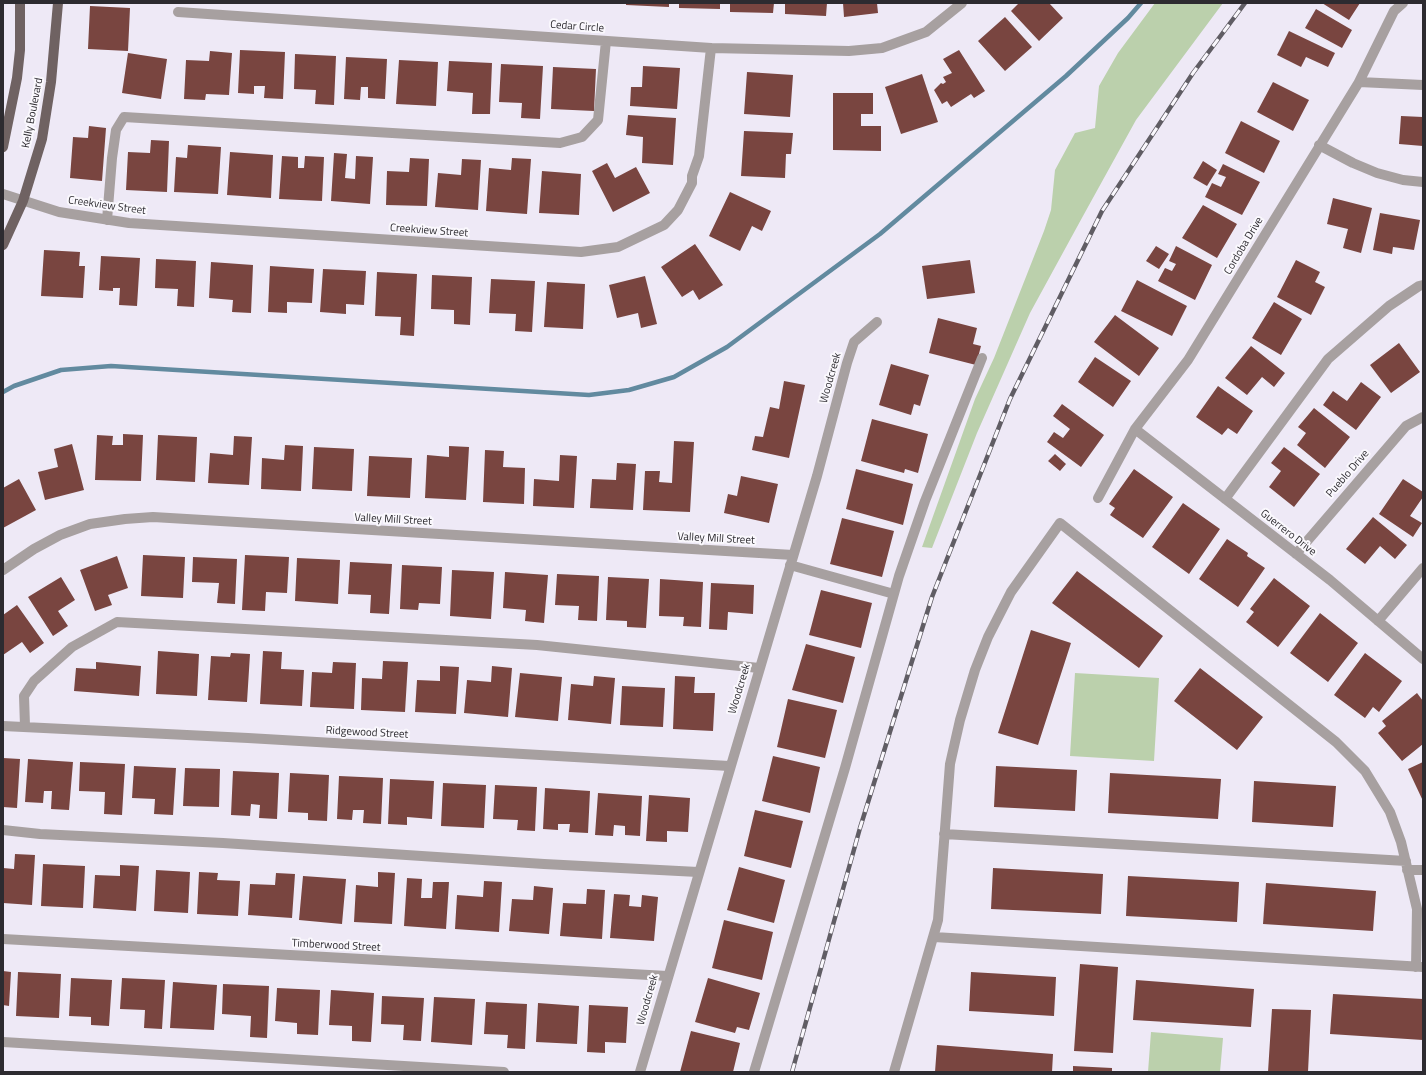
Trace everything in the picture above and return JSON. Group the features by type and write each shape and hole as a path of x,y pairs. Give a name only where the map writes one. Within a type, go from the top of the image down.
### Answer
{"main road":[{"name":"Kelly Boulevard","path":"3,147 18,78 20,50 20,3"},
{"name":"Kelly Boulevard","path":"3,245 22,201 42,139 52,82 58,3"}],"street":[{"name":"Cedar Circle","path":"178,12 711,48 849,51 882,48 926,32 962,3"},
{"name":"Cordoba Drive","path":"1098,498 1135,429 1188,360 1359,82 1394,11 1403,3"},
{"path":"107,220 116,130 124,118 560,143 582,137 598,120 606,41"},
{"name":"Creekview Street","path":"3,194 59,212 107,220 520,249 581,252 618,247 664,225 678,210 692,183 692,176 699,156 711,48"},
{"path":"1359,82 1423,85"},
{"path":"1319,145 1353,164 1377,173 1403,180 1423,182"},
{"path":"1225,499 1328,359 1388,306 1419,286 1423,285"},
{"name":"Woodcreek","path":"640,1072 854,342 877,322"},
{"path":"754,1072 845,768 894,594 925,501 982,358"},
{"name":"Pueblo Drive","path":"1296,554 1406,426 1423,417"},
{"name":"Guerrero Drive","path":"1135,429 1296,554 1378,620 1423,659"},
{"name":"Valley Mill Street","path":"3,570 34,549 60,535 90,524 125,519 153,518 791,560 894,594"},
{"path":"894,1072 938,920 950,764 974,670 988,637 1011,592 1060,523 1336,742 1365,771 1390,812 1401,842 1417,909 1419,967 934,937"},
{"path":"1378,620 1423,568"},
{"path":"25,726 24,696 34,681 72,647 117,622 537,645 759,668"},
{"name":"Ridgewood Street","path":"3,726 25,726 729,766"},
{"path":"3,830 40,834 223,843 544,864 698,872"},
{"path":"944,834 1406,865 1423,870"},
{"name":"Timberwood Street","path":"3,939 667,976"},
{"path":"3,1042 504,1072"}],"green space":[{"path":"1155,3 1223,3 1136,120 1030,313 977,433 932,548 922,547 975,399 994,358 1044,231 1051,210 1055,170 1075,133 1095,128 1099,86 1118,53"},
{"path":"1075,673 1159,678 1154,761 1070,756"},
{"path":"1151,1032 1223,1038 1220,1072 1148,1072"}],"building":[{"path":"626,3 669,3 669,7 626,5"},
{"path":"679,3 720,3 720,9 679,8"},
{"path":"730,3 774,3 773,13 730,12"},
{"path":"785,3 827,3 826,16 785,14"},
{"path":"843,3 877,3 878,13 844,17"},
{"path":"1019,3 1049,3 1063,18 1039,41 1011,11"},
{"path":"1322,3 1360,3 1349,20"},
{"path":"90,6 130,8 128,51 88,49"},
{"path":"1316,9 1352,30 1342,48 1305,28"},
{"path":"1005,17 1032,47 1005,71 978,41"},
{"path":"1289,31 1335,53 1328,67 1306,57 1301,67 1277,55"},
{"path":"240,50 285,52 283,99 264,98 265,86 254,86 254,94 238,93"},
{"path":"959,50 985,91 974,98 971,94 951,107 947,101 942,104 934,90 941,83 943,84 946,82 943,77 952,73 943,59"},
{"path":"210,51 232,53 229,95 206,94 205,100 184,99 186,60 209,61"},
{"path":"128,53 167,59 161,99 122,93"},
{"path":"295,54 336,56 334,105 315,104 316,90 294,89"},
{"path":"346,57 387,59 385,99 368,98 368,87 361,87 360,100 344,99"},
{"path":"399,60 438,62 436,106 396,104"},
{"path":"449,61 492,63 490,114 472,114 473,93 447,91"},
{"path":"501,64 543,66 540,119 521,118 522,103 499,102"},
{"path":"643,66 680,68 677,109 630,106 631,87 642,87"},
{"path":"553,67 596,69 594,111 551,109"},
{"path":"747,72 793,75 790,117 744,114"},
{"path":"922,74 938,122 901,134 885,87"},
{"path":"1273,82 1309,100 1293,131 1257,112"},
{"path":"833,93 873,93 873,114 861,114 861,126 881,126 881,151 833,150"},
{"path":"628,115 676,118 673,165 642,163 643,137 626,135"},
{"path":"1401,116 1423,117 1423,146 1399,144"},
{"path":"1241,121 1280,141 1264,173 1225,153"},
{"path":"89,126 106,128 102,181 70,178 73,137 88,138"},
{"path":"744,131 793,133 791,154 786,154 785,178 741,176"},
{"path":"151,140 169,141 167,192 126,190 128,152 150,153"},
{"path":"188,145 221,147 218,194 174,192 176,157 187,158"},
{"path":"230,152 273,155 271,198 227,195"},
{"path":"334,153 347,154 345,178 355,179 356,156 373,157 370,204 331,201"},
{"path":"282,156 298,157 298,168 304,168 305,156 324,157 322,201 279,199"},
{"path":"410,158 429,159 427,206 386,205 387,171 409,172"},
{"path":"512,158 531,159 527,214 486,211 489,168 511,170"},
{"path":"462,159 481,160 478,210 435,207 438,173 461,175"},
{"path":"1203,161 1217,170 1207,186 1193,178"},
{"path":"607,163 615,178 636,167 650,193 613,212 592,171"},
{"path":"1223,164 1260,182 1242,215 1205,197 1212,183 1221,187 1226,177 1218,174"},
{"path":"542,171 581,174 579,215 539,213"},
{"path":"730,192 771,211 762,231 752,226 740,251 709,236"},
{"path":"1333,198 1372,208 1361,253 1343,248 1348,229 1327,224"},
{"path":"1203,205 1237,224 1217,258 1182,238"},
{"path":"1380,213 1420,220 1414,250 1393,247 1392,254 1373,250"},
{"path":"695,244 723,285 699,300 693,290 682,297 661,267"},
{"path":"1156,246 1169,254 1159,269 1146,261"},
{"path":"1176,246 1212,265 1195,300 1158,281 1165,268 1172,271 1176,264 1169,261"},
{"path":"44,250 80,252 79,266 85,266 83,298 41,296"},
{"path":"101,256 140,258 137,306 119,305 120,288 113,288 113,291 99,290"},
{"path":"156,259 196,261 194,307 177,306 178,289 155,288"},
{"path":"970,260 975,293 927,299 922,266"},
{"path":"1296,260 1320,272 1315,282 1325,287 1311,315 1277,297"},
{"path":"211,262 253,265 251,313 232,312 233,300 209,298"},
{"path":"270,266 314,269 312,303 287,302 287,313 268,312"},
{"path":"323,269 366,271 364,305 346,304 346,314 320,312"},
{"path":"377,272 417,274 414,336 400,335 401,317 375,316"},
{"path":"432,275 472,277 470,325 454,324 454,310 431,309"},
{"path":"645,276 657,324 641,328 638,313 617,318 609,285"},
{"path":"491,279 535,281 532,332 515,331 516,314 489,313"},
{"path":"1137,280 1187,306 1172,336 1121,311"},
{"path":"547,282 585,284 583,329 544,327"},
{"path":"1274,302 1302,319 1281,355 1252,338"},
{"path":"1115,315 1159,348 1139,376 1094,342"},
{"path":"938,318 977,328 973,344 981,346 976,365 929,353"},
{"path":"1399,343 1420,372 1391,393 1370,365"},
{"path":"1251,346 1285,373 1274,387 1262,377 1247,395 1225,378"},
{"path":"1095,357 1131,381 1113,407 1078,382"},
{"path":"891,364 929,375 920,406 914,404 911,415 879,405"},
{"path":"784,381 805,385 789,458 752,450 755,436 763,437 770,407 779,409"},
{"path":"1361,382 1381,397 1356,430 1323,405 1333,391 1347,401"},
{"path":"1218,386 1253,411 1237,434 1228,428 1222,435 1196,417"},
{"path":"1062,404 1104,435 1081,467 1047,442 1054,432 1063,438 1070,429 1053,416"},
{"path":"1314,408 1350,437 1325,468 1297,445 1306,433 1298,427"},
{"path":"872,419 928,434 918,473 905,469 904,473 861,461"},
{"path":"123,434 143,435 141,481 95,480 97,435 113,436 112,445 123,445"},
{"path":"158,435 197,437 195,482 156,480"},
{"path":"234,436 252,437 249,485 208,483 210,453 233,455"},
{"path":"674,441 694,442 690,512 643,510 645,471 660,471 659,482 672,483"},
{"path":"72,444 84,490 45,500 38,472 58,467 54,449"},
{"path":"285,445 303,446 301,491 261,489 262,458 284,460"},
{"path":"449,446 469,447 466,500 425,498 427,455 449,457"},
{"path":"314,447 354,449 352,491 312,489"},
{"path":"1284,447 1320,474 1294,507 1269,487 1281,471 1271,463"},
{"path":"485,450 504,451 503,467 525,468 524,504 483,502"},
{"path":"1055,454 1066,464 1060,471 1048,461"},
{"path":"560,455 577,456 574,508 533,506 534,479 559,481"},
{"path":"369,456 412,458 410,498 367,496"},
{"path":"617,463 636,464 633,510 590,508 592,479 616,480"},
{"path":"856,469 913,484 903,525 846,509"},
{"path":"1134,469 1173,497 1143,538 1110,515 1115,508 1109,504"},
{"path":"741,476 778,484 769,523 724,513 728,494 737,496"},
{"path":"19,479 36,510 3,528 3,488"},
{"path":"1403,479 1423,492 1423,497 1410,516 1422,523 1413,537 1379,514"},
{"path":"1183,503 1220,529 1189,574 1152,547"},
{"path":"1373,517 1407,545 1395,559 1380,546 1365,564 1346,549"},
{"path":"842,518 894,531 882,577 830,564"},
{"path":"1227,539 1248,553 1247,556 1265,568 1238,607 1199,579"},
{"path":"143,555 185,557 183,598 141,596"},
{"path":"245,555 289,557 287,593 266,592 265,611 242,610"},
{"path":"117,556 128,588 108,595 112,605 95,611 80,570"},
{"path":"193,557 237,559 235,604 217,603 219,583 192,582"},
{"path":"297,558 340,560 338,604 295,601"},
{"path":"350,562 392,564 389,614 370,613 371,595 348,594"},
{"path":"402,565 442,567 440,604 419,603 418,610 400,609"},
{"path":"452,570 494,572 491,619 450,616"},
{"path":"1077,571 1163,636 1139,668 1052,603"},
{"path":"505,572 548,575 544,623 525,621 526,610 503,608"},
{"path":"557,574 599,576 597,621 578,620 579,606 555,605"},
{"path":"61,577 75,600 58,611 68,626 53,636 28,597"},
{"path":"608,577 649,579 646,628 627,627 627,621 606,620"},
{"path":"1274,578 1310,606 1278,647 1246,622 1254,612 1250,609"},
{"path":"660,579 703,582 701,627 683,626 684,617 659,616"},
{"path":"711,583 754,585 753,614 728,612 727,630 709,629"},
{"path":"821,590 872,603 861,648 809,635"},
{"path":"17,605 44,643 30,653 22,642 3,655 3,615"},
{"path":"1320,613 1358,643 1328,682 1290,653"},
{"path":"1031,630 1071,643 1038,745 998,733"},
{"path":"806,644 855,657 843,703 792,690"},
{"path":"158,651 199,654 197,696 156,694"},
{"path":"263,651 282,652 281,669 304,670 302,706 260,704"},
{"path":"231,653 250,654 247,702 208,700 211,656 230,657"},
{"path":"1365,653 1402,681 1379,712 1373,707 1365,718 1334,695"},
{"path":"383,661 408,662 405,712 361,710 362,678 382,679"},
{"path":"96,662 141,666 139,696 74,691 76,668 96,669"},
{"path":"333,662 356,663 354,709 310,707 312,672 332,673"},
{"path":"440,666 459,667 456,714 415,712 417,680 440,681"},
{"path":"492,666 512,668 508,717 464,713 467,680 491,682"},
{"path":"1200,668 1263,717 1237,750 1174,701"},
{"path":"520,673 562,677 558,721 515,717"},
{"path":"594,676 615,678 611,724 568,720 571,684 593,686"},
{"path":"675,676 695,677 694,693 715,693 713,731 673,729"},
{"path":"622,686 665,688 663,727 620,725"},
{"path":"1417,693 1423,701 1423,744 1402,761 1378,733 1386,726 1382,721"},
{"path":"788,699 837,710 825,758 777,747"},
{"path":"773,756 820,767 810,813 762,801"},
{"path":"3,758 20,759 17,808 3,807"},
{"path":"28,759 73,762 69,810 51,809 52,791 44,791 43,803 25,802"},
{"path":"80,762 125,764 122,815 104,814 105,792 79,791"},
{"path":"1423,762 1423,801 1408,769"},
{"path":"134,766 176,768 173,815 154,814 155,799 132,798"},
{"path":"996,766 1077,770 1075,811 994,807"},
{"path":"185,768 220,769 219,807 183,806"},
{"path":"233,771 279,773 277,819 259,818 260,805 251,804 250,816 231,815"},
{"path":"290,773 329,775 327,821 308,820 308,813 288,812"},
{"path":"1110,773 1221,779 1218,819 1108,813"},
{"path":"339,776 383,778 381,824 363,823 364,810 353,810 352,820 337,819"},
{"path":"390,779 434,781 432,819 407,817 407,825 388,824"},
{"path":"1254,781 1336,786 1333,827 1252,822"},
{"path":"443,783 486,785 484,828 441,826"},
{"path":"495,785 537,787 535,831 517,830 518,820 493,819"},
{"path":"545,788 590,791 588,833 569,832 570,824 558,824 558,830 543,829"},
{"path":"598,793 642,796 640,836 625,835 625,826 614,825 613,836 595,835"},
{"path":"649,795 690,798 688,832 667,831 667,842 646,841"},
{"path":"755,810 803,821 791,868 744,856"},
{"path":"15,854 35,855 32,905 3,903 3,868 14,869"},
{"path":"43,864 85,866 83,908 41,906"},
{"path":"120,865 139,866 136,911 93,908 95,875 120,876"},
{"path":"739,867 785,880 774,923 727,910"},
{"path":"993,868 1103,874 1101,914 991,909"},
{"path":"156,870 190,872 188,913 154,911"},
{"path":"199,872 218,873 217,880 240,881 238,916 197,914"},
{"path":"378,872 395,873 392,924 354,922 356,885 378,887"},
{"path":"276,873 295,874 292,918 248,915 250,884 275,885"},
{"path":"303,876 346,879 342,924 299,920"},
{"path":"1128,876 1239,882 1237,922 1126,916"},
{"path":"407,878 422,879 421,898 432,898 433,882 449,882 446,929 404,926"},
{"path":"484,881 502,882 499,932 455,929 457,895 483,897"},
{"path":"1266,883 1376,891 1373,931 1263,924"},
{"path":"534,886 553,888 549,934 509,931 512,899 533,900"},
{"path":"587,889 605,890 602,939 560,936 563,903 586,904"},
{"path":"614,894 630,895 629,906 641,907 642,895 658,897 654,941 610,938"},
{"path":"724,920 773,932 762,980 712,968"},
{"path":"1080,964 1118,967 1113,1053 1074,1051"},
{"path":"3,971 11,972 9,1006 3,1005"},
{"path":"18,972 61,974 59,1018 16,1016"},
{"path":"971,972 1056,977 1054,1016 969,1011"},
{"path":"71,978 112,980 109,1026 91,1025 91,1017 69,1016"},
{"path":"122,978 165,980 162,1029 144,1028 145,1010 120,1009"},
{"path":"708,978 760,993 749,1030 737,1027 735,1033 695,1022"},
{"path":"1136,980 1254,989 1251,1027 1133,1020"},
{"path":"173,982 217,985 214,1030 170,1028"},
{"path":"223,984 269,986 267,1038 250,1037 251,1016 222,1014"},
{"path":"277,988 320,990 318,1035 297,1034 297,1023 275,1021"},
{"path":"331,990 374,993 371,1042 352,1041 352,1026 329,1025"},
{"path":"1333,994 1423,999 1423,1040 1330,1034"},
{"path":"382,996 424,998 421,1041 403,1040 404,1025 381,1024"},
{"path":"434,997 475,999 472,1045 431,1042"},
{"path":"486,1002 527,1004 525,1049 507,1048 508,1035 484,1034"},
{"path":"538,1003 579,1006 577,1044 536,1042"},
{"path":"589,1005 628,1007 626,1043 605,1042 605,1053 587,1052"},
{"path":"1272,1009 1311,1010 1308,1072 1268,1072"},
{"path":"691,1031 740,1043 733,1072 680,1072"},
{"path":"937,1045 1053,1054 1052,1072 935,1072"},
{"path":"1073,1066 1112,1068 1112,1072 1073,1072"}],"waterway":[{"path":"3,392 14,386 61,370 111,366 589,395 629,390 674,377 727,347 880,234 1066,76 1128,18 1141,3"}],"railway":[{"path":"792,1072 860,828 932,597 1010,399 1102,211 1193,73 1245,3"}]}
